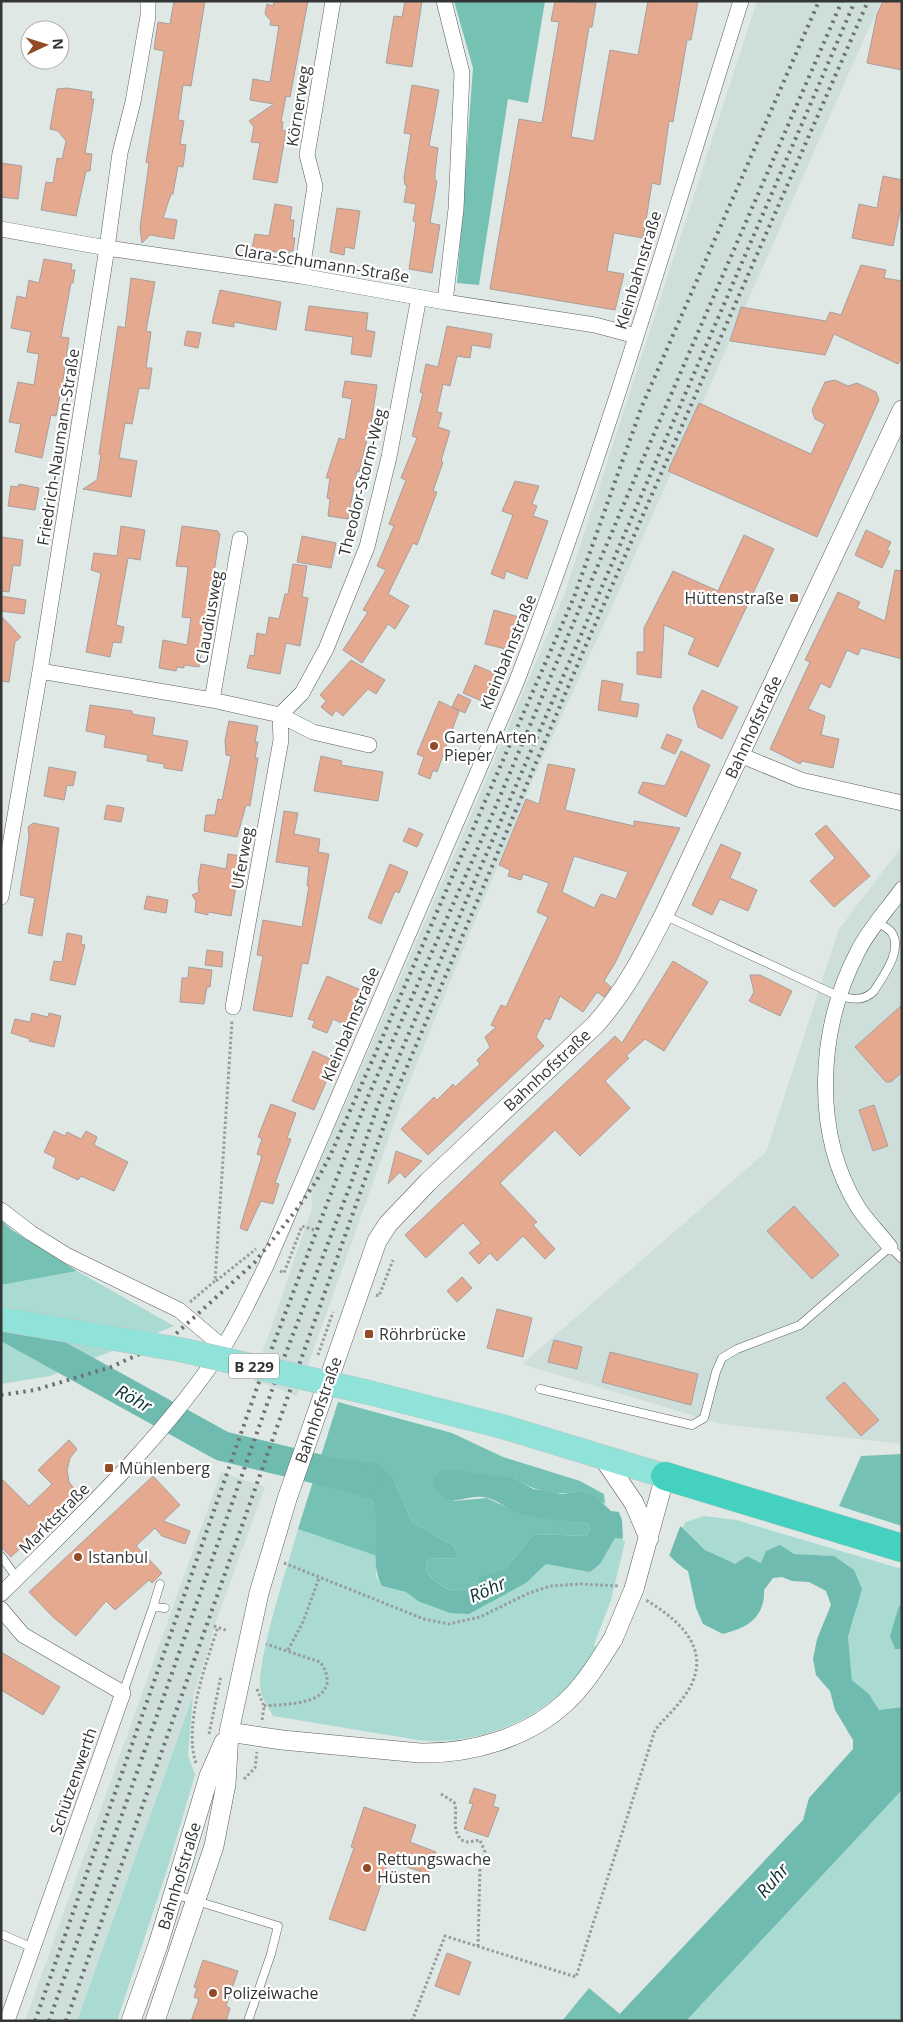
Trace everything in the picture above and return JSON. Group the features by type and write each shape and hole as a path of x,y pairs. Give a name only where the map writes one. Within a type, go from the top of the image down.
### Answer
{"highway":[{"path":"666,1476 902,1548"}],"main road":[{"name":"B 229","path":"1,1319 182,1350 371,1392 504,1427 604,1459 666,1476"}],"street":[{"name":"Friedrich-Naumann-Straße","path":"1,898 40,671 107,248 120,153 133,102 148,16 148,1"},
{"name":"Körnerweg","path":"300,276 315,186 307,156 332,1"},
{"path":"444,1 462,73 456,209 445,302"},
{"name":"Kleinbahnstraße","path":"223,1347 266,1266 516,683 570,537 636,336 741,1"},
{"name":"Clara-Schumann-Straße","path":"1,229 107,248 300,276 445,302 595,324 636,336"},
{"name":"Theodor-Storm-Weg","path":"280,715 302,693 326,649 366,547 389,457 419,297"},
{"name":"Bahnhofstraße","path":"155,2021 197,1902 214,1846 224,1796 228,1732 259,1593 287,1499 377,1241 388,1224 476,1136 596,1025 615,1002 641,961 902,410"},
{"name":"Claudiusweg","path":"212,700 240,539"},
{"path":"40,671 212,700 280,715 313,732 369,745"},
{"name":"Uferweg","path":"233,1008 281,740 280,715"},
{"path":"740,755 801,780 902,803"},
{"path":"890,1247 859,1209 841,1173 828,1129 825,1088 829,1043 838,996 858,951 876,922 902,889"},
{"path":"1,1210 31,1233 68,1256 179,1310 223,1347"},
{"name":"Marktstraße","path":"1,1594 95,1503 146,1446 223,1347"},
{"path":"604,1459 634,1502 649,1538"},
{"path":"228,1732 282,1740 437,1754 480,1747 530,1727 564,1704 589,1677 613,1639 634,1589 666,1476"},
{"path":"1,1609 23,1635 123,1693"},
{"name":"Schützenwerth","path":"7,2021 123,1693"},
{"name":"Bahnhofstraße","path":"131,2021 174,1894 209,1776 228,1732"}],"lane":[{"path":"664,915 838,996 857,1000 874,992 896,954 896,940 892,932 876,922"},
{"path":"540,1390 692,1425 704,1418 716,1372 722,1358 737,1348 800,1325 890,1247 902,1259"},
{"path":"1,1556 17,1578"},
{"path":"123,1693 160,1584"},
{"path":"152,1607 165,1608"},
{"path":"174,1894 278,1926 271,1954 248,2021"},
{"path":"1,1934 32,1948"}],"path":[{"path":"215,1281 233,1008"},
{"path":"293,1251 302,1226 314,1230"},
{"path":"179,1310 258,1247"},
{"path":"384,1282 393,1260"},
{"path":"288,1650 303,1622 319,1578"},
{"path":"198,1767 192,1752 195,1710 204,1668 216,1627 228,1631"},
{"path":"264,1706 317,1698 325,1689 327,1674 320,1662 266,1644"},
{"path":"440,1794 454,1802 456,1808 454,1824 461,1840 468,1842 480,1840 486,1852 480,1866 478,1946"},
{"path":"412,2021 445,1936 576,1977"}],"shaded area":[{"path":"454,1 545,1 528,103 508,99 479,285 457,283 473,68"},
{"path":"757,1 881,1 609,613 533,779 406,1090 297,1396 253,1380 312,1208 311,1182 455,853 563,598"},
{"path":"902,846 902,1444 721,1424 522,1364 766,1152 839,929"},
{"path":"1,1220 12,1230 77,1271 1,1285"},
{"path":"77,1271 174,1326 50,1376 1,1384 1,1285"},
{"path":"338,1402 452,1433 503,1457 580,1481 604,1494 605,1504 583,1491 547,1492 531,1487 514,1478 453,1501 487,1498 516,1512 545,1518 588,1523 590,1529 586,1536 534,1534 506,1568 480,1577 478,1586 462,1590 450,1590 439,1584 426,1572 427,1559 459,1558 454,1546 412,1522 394,1481 317,1481 373,1501 377,1512 377,1556 298,1529"},
{"path":"902,1454 902,1526 839,1506 861,1456"},
{"path":"221,1472 265,1487 217,1619 196,1689 135,1863 77,2021 25,2021"},
{"path":"704,1516 736,1520 902,1569 902,1606 899,1606 895,1648 902,1649 902,1707 879,1710 869,1694 852,1680 848,1637 855,1615 834,1556 794,1554 780,1546 761,1563 747,1556 735,1564 727,1562 706,1550 682,1528 686,1522"},
{"path":"298,1529 377,1556 376,1576 382,1586 406,1592 418,1601 500,1596 526,1583 546,1564 562,1567 600,1564 615,1537 626,1538 611,1600 594,1645 597,1647 584,1668 568,1686 550,1702 508,1726 462,1739 431,1741 273,1716 261,1692 260,1679 274,1612"},
{"path":"193,1696 188,1755 195,1775 168,1867 117,2021 77,2021"},
{"path":"902,1790 902,2021 686,2021"},
{"path":"589,1988 620,2014 613,2021 562,2021"}],"water":[{"name":"Ruhr","path":"328,1458 378,1463 394,1481 412,1522 454,1546 459,1558 427,1559 426,1572 438,1584 449,1590 462,1590 478,1586 479,1577 506,1568 534,1534 586,1536 590,1529 588,1523 524,1515 488,1498 473,1497 452,1500 446,1498 433,1485 435,1476 444,1469 514,1478 533,1489 562,1494 583,1491 596,1497 611,1511 672,1518 705,1550 735,1564 747,1556 761,1563 766,1551 780,1545 794,1554 834,1556 854,1570 862,1589 848,1637 852,1680 869,1694 879,1710 902,1707 902,1790 686,2021 613,2021 803,1820 809,1798 853,1749 853,1740 835,1710 830,1691 816,1675 813,1659 817,1639 831,1605 826,1591 809,1582 792,1581 782,1577 773,1578 764,1590 764,1600 758,1615 740,1629 723,1634 703,1624 696,1608 688,1571 664,1550 654,1544 615,1538 600,1564 590,1572 546,1564 526,1583 469,1614 450,1613 418,1601 406,1592 382,1586 376,1566 377,1522 373,1501 317,1482"},
{"path":"899,1606 902,1606 902,1649 895,1649 890,1636"}],"pier":[{"path":"645,1506 674,1516 681,1524 668,1559 661,1551 635,1542 623,1541 622,1520 618,1510"}],"building":[{"path":"174,1 205,1 191,86 183,85 178,120 184,121 180,144 186,145 183,167 178,166 173,194 171,194 163,218 177,220 174,239 150,235 142,243 140,228 149,163 146,162 164,51 154,49 158,22 170,24"},
{"path":"274,1 308,1 290,97 286,96 281,122 283,122 282,130 286,131 277,183 253,179 260,143 251,142 254,127 249,121 274,104 250,100 253,79 270,82 279,26 270,25 271,21 265,14 267,4 273,6"},
{"path":"405,1 422,1 412,67 386,63 394,16 402,17"},
{"path":"555,1 596,3 592,27 589,27 571,137 594,141 610,50 638,55 648,1 698,1 691,40 687,40 673,122 669,121 660,185 652,183 643,238 614,233 607,271 624,274 615,310 490,289 519,119 542,123 559,22 551,21"},
{"path":"883,1 902,1 902,70 867,63 877,14"},
{"path":"412,85 439,90 429,146 438,148 435,172 435,180 437,181 430,223 440,225 432,273 409,269 416,222 413,221 416,204 404,202 407,185 405,185 404,178 411,134 404,133"},
{"path":"67,88 92,92 91,99 94,99 85,153 92,154 90,171 86,171 76,216 41,210 46,182 53,183 57,158 62,159 66,141 58,131 50,129 57,89"},
{"path":"1,163 22,166 18,199 1,197"},
{"path":"883,176 902,180 902,202 893,246 852,238 859,204 877,208"},
{"path":"275,204 292,207 290,220 294,220 292,238 295,238 293,251 289,251 289,254 252,248 255,234 269,236"},
{"path":"337,208 360,211 354,249 345,247 344,255 330,252"},
{"path":"44,259 72,264 71,270 75,270 61,337 69,338 63,380 56,416 51,415 42,458 15,452 21,424 9,422 18,382 34,385 39,354 27,352 31,332 11,328 17,296 26,298 29,280 39,283"},
{"path":"861,265 886,270 884,278 902,281 902,357 898,364 834,334 825,355 730,341 741,307 826,321 830,312 841,315"},
{"path":"131,278 155,282 146,331 151,332 146,368 152,368 149,389 139,388 132,424 125,423 119,458 137,461 131,497 83,489 97,480 101,455 99,454 118,326 125,328"},
{"path":"220,290 281,302 276,330 234,322 234,327 212,323"},
{"path":"309,306 368,313 366,330 375,332 371,357 351,354 353,337 305,330"},
{"path":"447,326 492,334 490,348 472,345 470,358 457,356 450,386 443,384 437,412 442,413 438,427 450,431 441,461 443,462 433,491 437,492 417,545 413,543 388,594 409,606 395,629 388,624 362,663 343,650 368,612 363,610 386,570 377,566 394,526 389,524 406,480 401,478 417,438 412,436 423,393 420,392 426,364 438,367"},
{"path":"187,331 201,333 198,348 184,345"},
{"path":"835,380 848,386 857,383 876,392 879,400 817,537 668,471 699,403 811,454 825,424 815,419 812,410 825,382"},
{"path":"345,381 377,385 371,424 359,472 357,471 348,519 328,516 330,499 327,498 330,478 326,478 339,438 345,440 352,399 342,397"},
{"path":"515,481 539,486 532,504 537,506 533,516 548,521 527,579 506,571 504,579 491,574 513,515 502,511"},
{"path":"19,484 39,488 35,510 8,506 11,486 18,487"},
{"path":"121,526 145,530 140,560 128,558 116,625 124,627 121,643 113,642 110,657 86,652 101,573 91,570 94,553 117,556"},
{"path":"182,526 218,531 220,534 199,667 184,665 184,668 177,667 176,671 159,668 163,640 187,645 191,618 182,617 188,567 176,566"},
{"path":"866,530 891,542 887,550 890,551 882,568 855,555"},
{"path":"744,535 774,549 718,667 688,654 695,638 664,625 661,678 637,674 637,652 644,652 644,628 673,571 718,591"},
{"path":"302,536 336,543 331,568 297,562"},
{"path":"1,537 23,540 20,566 13,565 9,592 1,591"},
{"path":"293,564 307,566 302,597 308,598 300,646 286,643 280,674 247,668 250,655 254,656 257,633 266,635 269,617 279,619 285,594 288,594"},
{"path":"895,570 902,571 902,659 861,648 858,655 847,650 830,688 821,683 808,709 825,716 821,735 839,739 833,768 802,761 800,764 770,749 810,662 805,660 838,592 860,602 857,608 885,621"},
{"path":"1,596 26,600 24,614 1,611"},
{"path":"494,610 519,617 510,650 485,644"},
{"path":"1,616 21,637 15,642 9,682 1,681"},
{"path":"351,660 385,680 376,694 368,689 343,716 336,710 332,716 321,707 326,701 320,695"},
{"path":"475,665 496,674 484,702 463,693"},
{"path":"602,680 623,684 620,701 639,704 637,717 598,710"},
{"path":"702,690 738,707 722,739 698,727 693,708"},
{"path":"458,694 471,700 465,713 452,707"},
{"name":"GartenArten Pieper","path":"439,701 459,711 437,772 433,770 430,779 418,774 424,757 417,754"},
{"path":"90,705 132,711 132,714 155,718 152,735 188,741 182,771 164,768 164,764 147,761 148,755 104,747 106,735 86,731"},
{"path":"229,721 258,726 255,758 258,758 250,806 246,805 237,837 204,831 206,815 215,815 218,799 222,800 231,756 226,755 225,740"},
{"path":"667,734 682,740 675,754 661,748"},
{"path":"681,751 710,765 686,817 638,793 643,782 665,786"},
{"path":"321,756 342,761 341,765 383,772 378,801 314,791"},
{"path":"548,764 575,769 565,810 634,826 634,821 680,828 615,963 604,981 611,987 604,997 597,992 583,1012 560,996 550,1020 545,1018 536,1037 544,1046 428,1155 401,1129 434,1097 437,1100 453,1084 455,1087 480,1064 477,1060 490,1047 485,1037 496,1027 491,1025 501,1005 506,1007 548,917 537,912 549,883 523,874 521,880 508,876 510,870 499,865 526,799 539,804","holes":["574,856 628,872 616,899 601,894 594,908 562,892"]},
{"path":"49,767 76,772 73,786 67,785 64,800 44,796"},
{"path":"107,805 124,808 121,822 104,819"},
{"path":"284,811 298,813 294,834 320,839 318,852 329,854 308,964 302,963 292,1017 253,1010 263,956 257,955 263,920 302,927 309,886 307,886 309,867 276,862"},
{"path":"33,823 59,828 42,936 28,933 35,898 20,895 29,837 28,827"},
{"path":"826,825 870,876 834,907 810,881 835,858 815,834"},
{"path":"409,828 423,834 417,847 403,841"},
{"path":"721,844 741,853 730,878 757,890 748,911 720,899 712,915 692,905"},
{"path":"228,854 241,856 231,916 208,912 208,915 195,912 196,901 192,895 199,892 198,882 201,864 226,869"},
{"path":"390,864 408,872 399,893 395,891 381,924 368,918"},
{"path":"147,896 168,900 166,913 144,909"},
{"path":"67,933 82,936 81,944 85,945 75,985 50,980 54,961 62,962"},
{"path":"207,950 223,952 222,967 205,965"},
{"path":"673,961 708,982 664,1051 645,1039 626,1056 629,1058 605,1081 630,1108 580,1156 555,1130 500,1183 537,1222 533,1225 555,1249 545,1259 523,1236 497,1261 490,1253 479,1264 469,1253 481,1243 463,1223 426,1258 405,1235 615,1036 622,1043"},
{"path":"189,967 212,970 210,987 207,987 204,1004 180,1002 182,978 188,978"},
{"path":"750,975 760,975 792,991 780,1016 749,1001 754,992"},
{"path":"327,976 366,992 350,1027 333,1019 327,1033 312,1027 315,1021 308,1019"},
{"path":"902,1005 902,1072 891,1082 886,1082 855,1047"},
{"path":"32,1013 48,1017 49,1013 61,1016 54,1047 29,1041 30,1039 11,1033 15,1019 30,1022"},
{"path":"313,1051 335,1061 314,1110 292,1101"},
{"path":"271,1104 296,1113 287,1138 291,1139 275,1183 279,1184 273,1204 261,1201 247,1231 240,1228 262,1156 257,1154 262,1139 258,1137"},
{"path":"874,1105 888,1146 873,1151 859,1110"},
{"path":"54,1131 65,1136 67,1132 81,1139 86,1131 97,1137 94,1145 128,1162 114,1191 81,1176 78,1180 53,1168 56,1158 44,1152"},
{"path":"396,1151 422,1161 405,1178 400,1172 388,1184"},
{"path":"794,1206 839,1255 812,1279 767,1231"},
{"path":"462,1277 472,1288 457,1302 447,1291"},
{"path":"497,1309 532,1318 523,1357 487,1348"},
{"path":"554,1340 582,1347 577,1369 548,1362"},
{"path":"610,1352 698,1374 691,1405 602,1382"},
{"path":"844,1382 879,1420 861,1436 826,1398"},
{"path":"69,1440 77,1449 70,1458 67,1470 69,1482 76,1491 58,1508 60,1511 11,1557 1,1547 1,1478 29,1506 52,1484 38,1470"},
{"path":"153,1476 180,1505 163,1521 190,1531 185,1544 162,1536 155,1528 136,1546 162,1573 152,1583 149,1580 115,1610 106,1601 76,1636 53,1617 29,1592"},
{"path":"1,1652 60,1687 43,1715 1,1690"},
{"path":"474,1788 496,1795 493,1806 499,1808 488,1837 464,1829 473,1804 469,1803"},
{"name":"Rettungswache Hüsten","path":"364,1807 416,1825 410,1842 436,1852 428,1874 389,1861 365,1931 329,1919 354,1848 351,1847"},
{"path":"447,1953 471,1962 459,1995 435,1986"},
{"name":"Polizeiwache","path":"203,1960 238,1971 226,2006 230,2008 226,2021 191,2021 199,1999 194,1997 197,1988 194,1987"}],"waterway":[{"name":"Röhr","path":"1,1324 222,1446 363,1480"}],"railway":[{"path":"1,1395 35,1390 111,1367 168,1341 255,1262 297,1209 317,1180 330,1156 376,1052 574,597 642,406 819,1"},
{"path":"35,2021 259,1382 367,1099 481,841 643,459 842,1"},
{"path":"49,2021 277,1376 350,1186 378,1105 855,1"},
{"path":"66,2021 395,1095 583,652 868,1"}],"place":[{"name":"Hüttenstraße","path":"794,598"},
{"name":"GartenArten Pieper","path":"434,746"},
{"name":"Röhrbrücke","path":"369,1334"},
{"name":"Mühlenberg","path":"109,1468"},
{"name":"Istanbul","path":"78,1557"},
{"name":"Rettungswache Hüsten","path":"367,1868"},
{"name":"Polizeiwache","path":"213,1993"}]}
